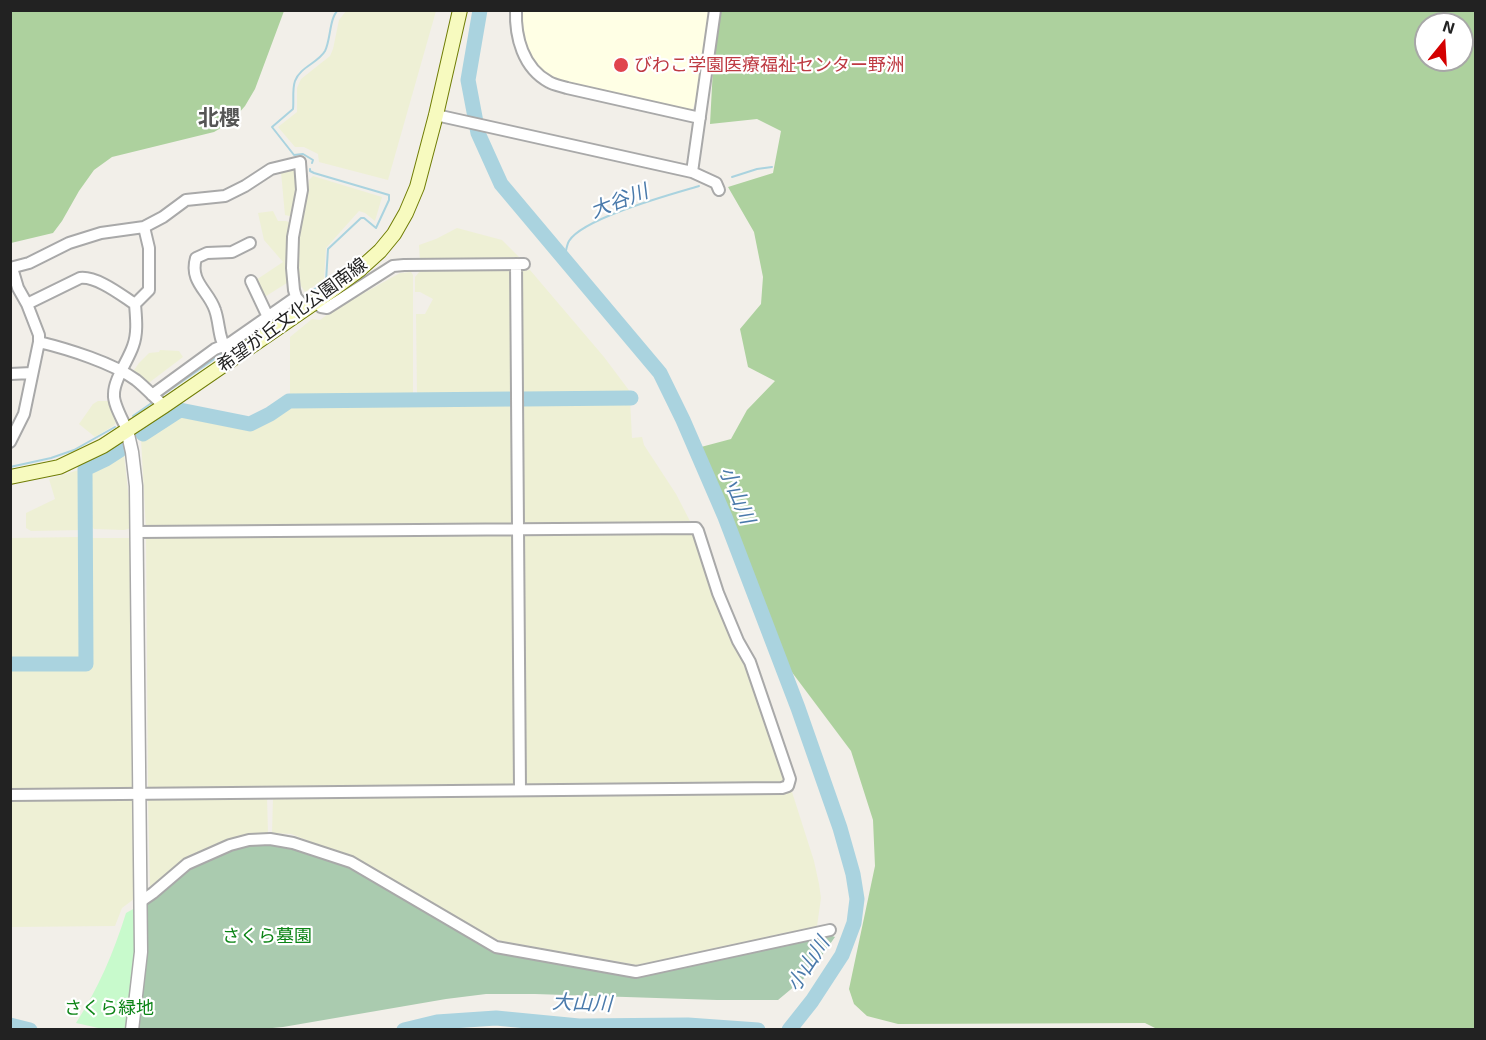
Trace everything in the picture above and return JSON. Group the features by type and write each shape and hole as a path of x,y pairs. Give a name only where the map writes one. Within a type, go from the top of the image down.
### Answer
{"main road":[{"name":"希望が丘文化公園南線","path":"10,477 59,467 103,446 311,305 359,270 380,251 394,234 417,187 460,10"}],"street":[{"path":"516,10 515,27 521,48 531,66 548,81 567,88 700,117"},
{"path":"692,172 715,10"},
{"path":"436,115 692,172 716,183 718,190"},
{"path":"10,442 24,414 39,342 39,335 11,268 29,263 69,243 101,233 144,227 163,217 186,200 225,196 271,169 300,162 302,190 292,253 294,290 296,297 311,305 327,308 393,266 520,264 518,530 520,790"},
{"path":"132,1029 141,952 136,486 127,429 114,394 134,344 135,304 149,290 149,249 144,227"},
{"path":"233,359 224,346 215,309 197,282 194,264 196,258 207,253 232,252 250,243"},
{"path":"27,304 86,277 108,286 135,304"},
{"path":"251,281 268,317"},
{"path":"152,395 215,349 230,343 296,297"},
{"path":"39,342 66,349 122,372 137,381 164,406"},
{"path":"10,374 32,373"},
{"path":"10,795 782,788 788,786 790,779 750,662 738,641 722,602 696,528 137,532"},
{"path":"140,902 187,864 230,845 249,840 270,839 293,843 351,862 496,947 636,972 830,930"}],"shaded area":[{"path":"346,11 436,11 388,180 319,162 318,154 304,147 295,147 278,127 297,112 297,88 301,79 330,56 339,20"},
{"name":"びわこ学園医療福祉センター野洲","path":"522,11 710,11 701,86 692,111 549,78 526,51 521,26"},
{"path":"296,168 298,181 293,217 285,215 281,172"},
{"path":"313,176 382,197 375,221 359,211 326,248 324,279 305,292 301,286 296,262 298,236 309,180"},
{"path":"273,211 278,221 291,223 287,249 290,281 263,298 256,280 283,262 264,240 258,213"},
{"path":"457,228 502,240 524,262 420,262 419,245"},
{"path":"530,270 604,357 631,393 522,395 521,271"},
{"path":"420,271 510,271 510,395 417,396 416,314 425,314 433,299 420,292 415,292 415,277"},
{"path":"411,272 413,275 413,395 290,397 290,337 312,319 320,320 335,309 400,273"},
{"path":"160,350 179,351 183,357 146,385 132,373 149,353"},
{"path":"630,400 632,438 642,437 644,445 676,494 692,525 523,524 523,402"},
{"path":"98,401 110,401 119,419 113,426 95,437 79,424 93,404"},
{"path":"510,402 514,517 511,526 146,529 141,439 181,412 222,423 255,428 291,404"},
{"path":"124,454 132,528 94,529 88,523 87,471"},
{"path":"82,469 83,530 31,531 26,528 26,513 55,499 49,479"},
{"path":"695,531 746,664 783,771 783,784 528,786 525,784 522,534"},
{"path":"514,535 515,786 148,790 146,538"},
{"path":"82,537 83,660 11,661 11,538"},
{"path":"89,538 131,538 132,789 11,790 10,669 89,668"},
{"path":"792,792 819,884 821,898 817,926 637,965 501,941 352,858 291,834 272,833 273,797"},
{"path":"267,796 268,833 243,835 186,857 150,887 148,798"},
{"path":"127,797 134,802 134,899 122,908 115,926 11,927 10,798"}],"green space":[{"path":"10,11 284,11 255,89 245,106 231,122 214,132 112,157 94,170 53,233 11,243"},
{"path":"721,11 1475,11 1475,1029 1159,1030 1145,1023 898,1024 867,1016 854,1004 849,989 875,866 873,820 851,751 788,667 701,447 731,439 747,410 775,381 748,367 740,329 761,304 763,277 754,232 728,187 773,173 781,131 757,119 710,124 713,68"},
{"name":"さくら墓園","path":"268,843 289,846 349,865 496,951 637,975 830,935 835,937 808,975 778,1000 486,994 283,1027 138,1030 147,949 147,904 189,867 247,845"},
{"name":"さくら緑地","path":"135,908 136,952 127,1029 103,1029 76,1023 105,970 126,913"}],"waterway":[{"path":"312,163 313,160 303,154 294,155 272,127 293,109 297,76 325,51 333,19 338,10"},
{"name":"小山川","path":"480,10 468,80 478,133 501,184 660,373 725,517 798,708 840,828 853,874 857,899 854,923 842,955 812,1001 789,1030"},
{"name":"大谷川","path":"732,177 772,167"},
{"path":"302,298 326,281 328,249 361,218 376,228 389,200 389,195 314,173 310,169"},
{"name":"大谷川","path":"564,259 569,241 577,232 591,224 629,208 699,186"},
{"path":"161,396 223,353"},
{"path":"523,399 631,398"},
{"path":"143,434 180,410 250,424 289,401 512,399"},
{"path":"133,416 153,402"},
{"path":"10,467 51,458 74,450 115,427"},
{"path":"10,664 86,664 85,469 120,450"},
{"name":"大山川","path":"404,1030 437,1022 496,1018 579,1026 688,1025 758,1030"},
{"name":"大山川","path":"10,1025 30,1030"}],"place":[{"name":"びわこ学園医療福祉センター野洲","path":"621,65"}],"district":[{"name":"北櫻","path":"219,118"}]}
